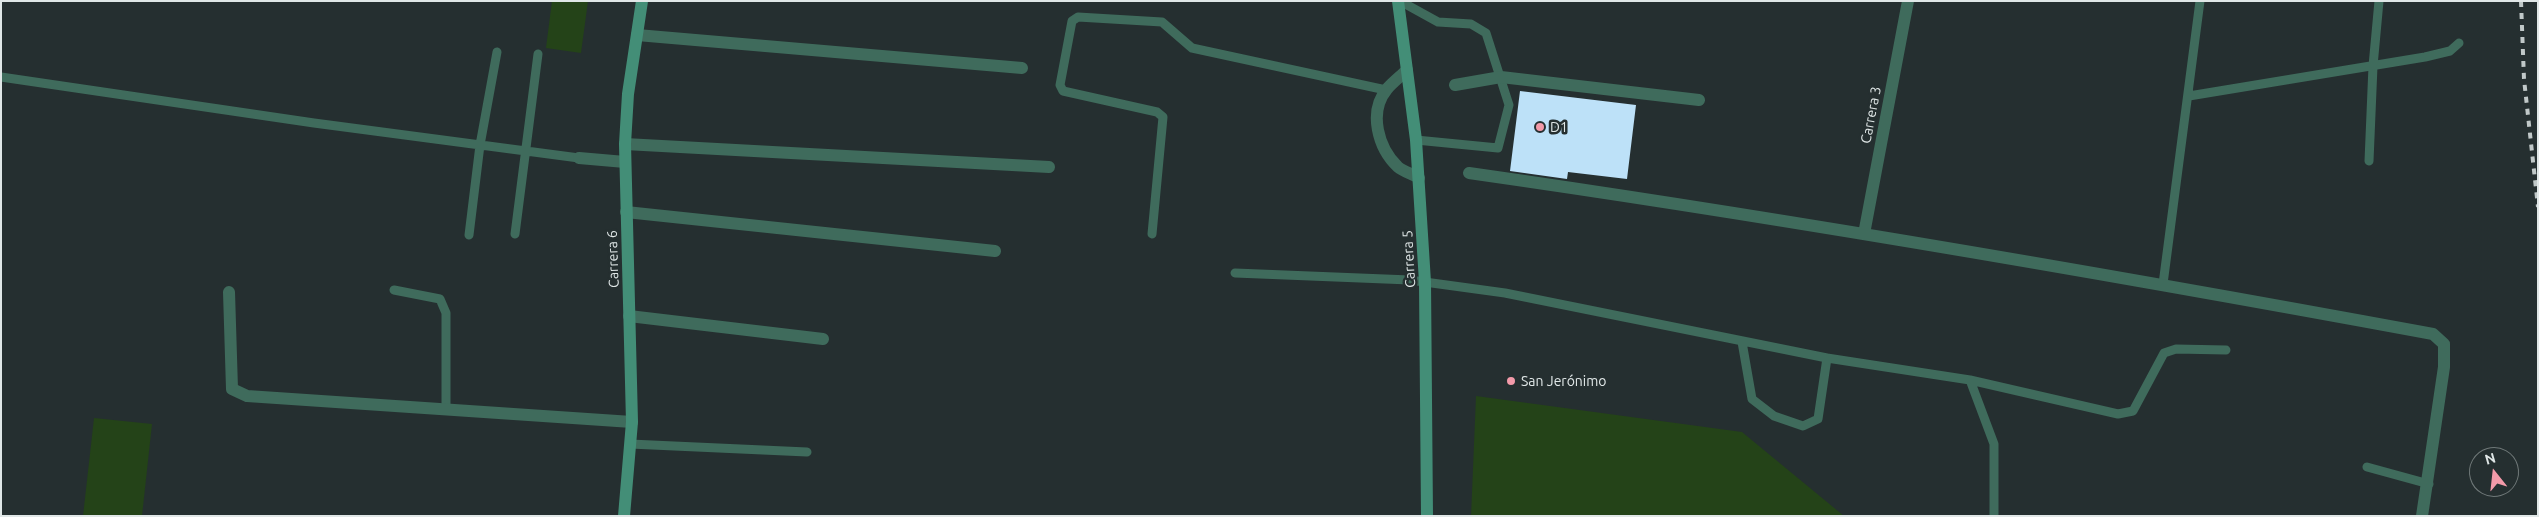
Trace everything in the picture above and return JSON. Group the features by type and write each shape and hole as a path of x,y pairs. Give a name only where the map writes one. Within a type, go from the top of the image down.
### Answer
{"main road":[{"name":"Carrera 6","path":"624,516 632,422 625,144 628,94 642,1"},
{"name":"Carrera 5","path":"1399,1 1416,140 1425,282 1427,516"}],"street":[{"name":"Carrera 3","path":"1864,234 1908,1"},
{"path":"637,35 1022,68"},
{"path":"1407,70 1386,90 1377,110 1377,131 1385,152 1399,168 1419,178"},
{"path":"1455,85 1501,77 1699,100"},
{"path":"625,144 1049,167"},
{"path":"579,158 625,162"},
{"path":"1469,173 1566,186 1864,234 2163,284 2433,334 2444,344 2444,367 2429,484 2422,516"},
{"path":"626,212 994,252"},
{"path":"229,292 232,388 246,396 632,422"},
{"path":"629,316 823,339"}],"lane":[{"path":"1399,1 1438,22 1471,24 1486,34 1501,77 1508,105 1498,148 1416,140"},
{"path":"2163,284 2200,1"},
{"path":"2369,161 2373,66 2379,1"},
{"path":"1152,234 1163,117 1157,112 1063,91 1060,85 1072,21 1078,17 1162,22 1192,48 1386,90"},
{"path":"2189,96 2373,66 2450,51 2460,43"},
{"path":"469,235 480,145 497,52"},
{"path":"515,234 538,54"},
{"path":"1,77 579,158"},
{"path":"1235,273 1425,282 1505,292 1742,342 1827,358 1970,380 2118,414 2133,412 2164,353 2176,349 2226,350"},
{"path":"394,290 440,299 446,313 446,410"},
{"path":"1742,342 1752,399 1774,416 1803,426 1818,419 1827,358"},
{"path":"1970,380 1994,444 1994,516"},
{"path":"630,444 807,452"},
{"path":"2367,467 2429,484"}],"green space":[{"path":"552,1 588,1 581,53 546,48"},
{"path":"1476,396 1742,432 1844,516 1471,516"},
{"path":"94,418 152,424 142,516 83,516"}],"building":[{"path":"1520,91 1636,105 1627,179 1568,172 1567,179 1510,171"}],"railway":[{"path":"2521,1 2524,79 2538,207"}],"place":[{"name":"D1","path":"1540,127"},
{"name":"San Jerónimo","path":"1511,381"}]}
